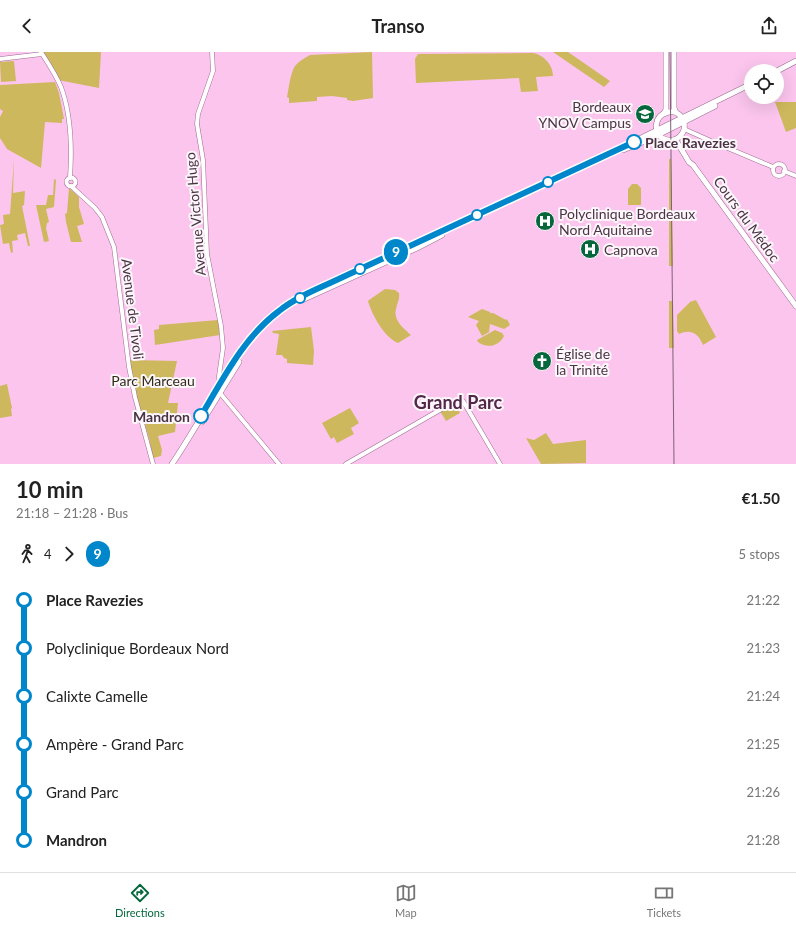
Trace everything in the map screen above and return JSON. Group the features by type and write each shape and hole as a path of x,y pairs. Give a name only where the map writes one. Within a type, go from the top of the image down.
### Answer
{"main road":[{"path":"666,52 666,110 656,122 658,133 664,139 673,140 681,135 684,128 683,120 676,113 674,108 674,52"},
{"path":"784,69 796,63"},
{"path":"172,464 255,339 276,317 294,304 658,133 744,89"},
{"path":"664,113 676,113"},
{"path":"176,464 218,393 219,386 248,342 274,315 295,300 658,133"},
{"name":"Cours du Médoc","path":"681,135 681,143 693,165 796,306"},
{"name":"Cours du Médoc","path":"673,140 677,142 689,162 693,165"}],"street":[{"name":"Avenue Victor Hugo","path":"212,52 214,71 198,114 197,124 203,160 207,254 221,326 223,350 218,393"},
{"path":"0,59 42,53 58,80 63,95 70,135 70,176 67,182 72,185 75,180 70,176"},
{"path":"684,128 773,167"},
{"path":"681,135 688,134 711,141"},
{"path":"773,167 776,164 780,164 784,167 784,171"},
{"path":"773,167 773,171 776,175 782,175 784,171"},
{"path":"784,171 796,176"},
{"name":"Avenue de Tivoli","path":"72,185 75,191 95,208 102,217 114,247 134,397 153,464"},
{"name":"Avenue Victor Hugo","path":"219,376 219,386"},
{"path":"218,393 279,464"},
{"path":"346,464 459,399 461,399 500,464"}],"green space":[{"path":"41,52 101,52 99,88 58,80"},
{"path":"372,52 373,98 353,101 347,100 347,98 332,96 317,97 317,101 289,103 289,98 287,97 292,73 295,66 304,58 310,55"},
{"path":"553,52 568,52 610,81 604,87"},
{"path":"533,53 544,58 550,64 553,72 553,76 536,77 538,91 521,92 519,78 416,83 415,59 418,54"},
{"path":"14,61 16,81 1,82 0,62"},
{"path":"55,82 59,93 64,119 62,119 62,123 45,122 41,168 7,149 0,138 0,117 3,111 0,109 0,85"},
{"path":"796,102 796,128 786,132 776,104"},
{"path":"14,159 13,193 25,191 24,205 22,206 30,246 28,246 25,233 17,235 18,240 12,241 13,252 11,253 9,243 3,244 0,225 4,224 3,215 10,214"},
{"path":"669,159 671,159 673,266 669,266"},
{"path":"54,179 56,180 54,207 46,209 49,222 47,223 46,228 49,241 44,242 36,205 46,205 48,195 53,195"},
{"path":"632,184 637,184 641,188 641,205 628,205 628,189"},
{"path":"69,188 79,197 79,207 84,224 77,226 82,242 71,242 66,222 65,214 67,213"},
{"path":"385,289 395,290 399,293 395,313 396,317 405,330 411,335 398,343 383,331 372,313 368,301"},
{"path":"696,300 716,337 703,345 694,333 683,332 679,334 677,331 677,315 690,302"},
{"path":"669,301 673,301 674,348 669,348"},
{"path":"482,309 506,320 507,319 510,325 504,329 490,324 489,332 482,336 476,325 479,321 468,317"},
{"path":"218,320 220,335 155,345 154,330 159,329 159,325"},
{"path":"311,327 314,351 313,365 287,363 287,359 282,355 276,355 279,334 273,333 272,331"},
{"path":"495,330 502,333 504,336 499,342 489,346 478,342 477,340"},
{"name":"Parc Marceau","path":"130,360 177,361 168,403 178,403 175,432 158,436 162,450 161,456 153,458 149,438 136,395"},
{"path":"7,384 12,408 12,416 0,418 0,386"},
{"path":"455,404 460,413 446,421 440,411"},
{"path":"350,408 359,423 351,428 354,434 337,443 334,437 331,439 322,423"},
{"path":"546,433 553,444 586,440 586,463 541,464 526,438 534,440"}],"tram line":[{"path":"670,52 674,464"}],"bus line":[{"name":"9","path":"201,416 248,342 268,320 292,302 338,279 634,142"}],"place":[{"name":"Bordeaux YNOV Campus","path":"645,114"},
{"name":"Place Ravezies","path":"634,142"},
{"name":"Polyclinique Bordeaux Nord Aquitaine","path":"545,221"},
{"name":"Capnova","path":"590,249"},
{"name":"Église de la Trinité","path":"542,361"},
{"name":"Mandron","path":"201,416"}],"district":[{"name":"Grand Parc","path":"458,402"}]}
